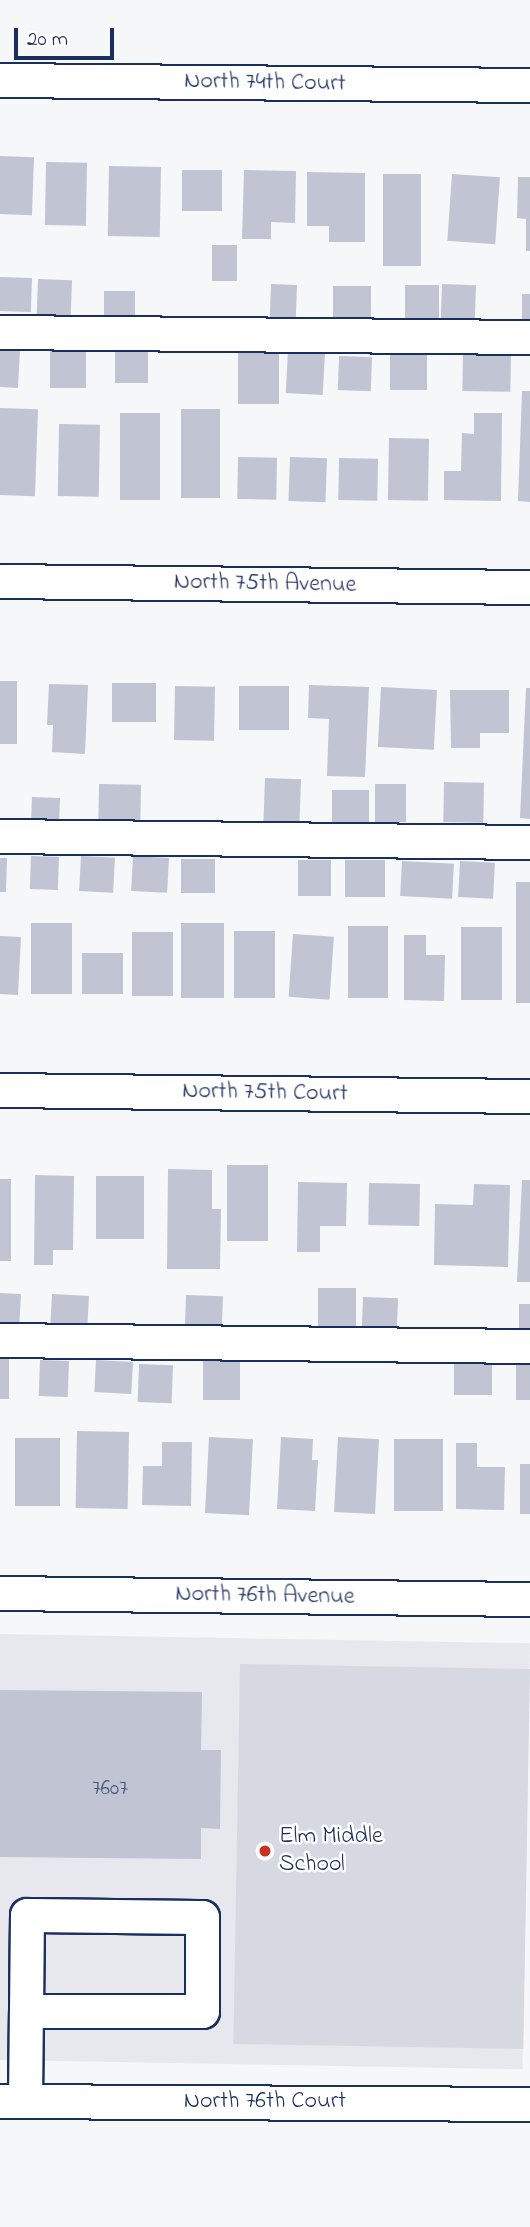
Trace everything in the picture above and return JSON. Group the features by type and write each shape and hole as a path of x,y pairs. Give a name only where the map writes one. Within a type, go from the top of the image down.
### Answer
{"street":[{"name":"North 74th Court","path":"0,80 530,85"},
{"path":"0,332 530,337"},
{"name":"North 75th Avenue","path":"0,581 530,587"},
{"path":"0,836 530,842"},
{"name":"North 75th Court","path":"0,1090 530,1096"},
{"path":"0,1340 530,1346"},
{"name":"North 76th Avenue","path":"0,1592 530,1599"},
{"path":"12,2101 26,2011 27,1915 202,1917 202,2011 26,2011"},
{"name":"North 76th Court","path":"12,2101 530,2104"}],"shaded area":[{"name":"Elm Middle School","path":"0,1634 530,1643 522,2069 0,2060"},
{"path":"240,1664 530,1669 523,2049 233,2044"}],"building":[{"path":"0,156 34,157 32,215 0,214"},
{"path":"46,162 87,163 86,226 45,225"},
{"path":"109,166 161,167 160,237 108,236"},
{"path":"182,170 222,170 222,211 182,211"},
{"path":"244,170 296,171 295,223 271,222 271,239 242,239"},
{"path":"307,172 365,173 365,242 329,242 329,226 307,226"},
{"path":"383,174 421,174 421,266 383,266"},
{"path":"452,174 500,177 495,244 447,241"},
{"path":"518,177 530,177 530,251 526,251 526,219 517,218"},
{"path":"212,245 237,245 237,281 212,281"},
{"path":"0,277 32,278 31,312 0,311"},
{"path":"38,279 72,280 71,317 37,316"},
{"path":"271,284 297,285 296,319 270,318"},
{"path":"442,284 476,285 475,321 441,320"},
{"path":"405,285 439,285 439,326 405,326"},
{"path":"333,286 371,286 371,324 333,324"},
{"path":"104,291 135,291 135,317 104,317"},
{"path":"522,294 530,294 530,326 522,326"},
{"path":"0,349 20,350 18,388 0,387"},
{"path":"115,349 148,349 148,383 115,383"},
{"path":"50,350 86,350 86,388 50,388"},
{"path":"238,351 279,351 279,404 238,404"},
{"path":"288,351 325,353 323,395 286,393"},
{"path":"390,353 427,353 427,390 390,390"},
{"path":"463,354 511,355 510,392 462,391"},
{"path":"339,356 372,357 371,391 338,390"},
{"path":"522,391 530,391 530,502 518,501"},
{"path":"0,408 38,409 35,496 0,495"},
{"path":"181,409 220,409 220,498 181,498"},
{"path":"120,413 160,413 160,500 120,500"},
{"path":"474,413 502,413 501,501 444,500 444,471 461,471 462,433 474,434"},
{"path":"59,424 100,425 99,497 58,496"},
{"path":"389,438 429,439 428,501 388,500"},
{"path":"238,457 277,458 276,500 237,499"},
{"path":"290,457 327,458 325,502 288,501"},
{"path":"339,458 378,459 377,501 338,500"},
{"path":"0,681 17,681 17,744 0,744"},
{"path":"112,683 156,683 156,722 112,722"},
{"path":"49,684 88,685 85,754 52,752 53,725 47,725"},
{"path":"309,685 369,687 365,777 327,776 329,719 308,718"},
{"path":"175,686 215,687 214,741 174,740"},
{"path":"239,686 289,686 289,730 239,730"},
{"path":"381,687 437,690 434,750 378,747"},
{"path":"526,688 530,688 530,819 520,818"},
{"path":"450,690 509,690 509,733 480,733 480,748 451,748"},
{"path":"265,778 301,779 299,825 263,824"},
{"path":"444,782 484,783 483,823 443,822"},
{"path":"99,784 141,785 140,821 98,820"},
{"path":"375,784 406,784 406,822 375,822"},
{"path":"332,790 369,790 369,827 332,827"},
{"path":"32,797 60,798 59,825 31,824"},
{"path":"31,856 59,857 58,890 30,889"},
{"path":"81,856 115,858 113,893 79,891"},
{"path":"133,856 169,858 167,893 131,891"},
{"path":"0,858 7,858 6,892 0,892"},
{"path":"181,859 215,859 215,893 181,893"},
{"path":"298,860 331,860 331,896 298,896"},
{"path":"345,860 385,860 385,897 345,897"},
{"path":"402,861 454,864 452,899 400,896"},
{"path":"460,861 495,863 493,899 458,897"},
{"path":"516,882 530,882 530,1003 516,1003"},
{"path":"31,923 72,923 72,994 31,994"},
{"path":"181,923 224,923 224,998 181,998"},
{"path":"348,926 388,926 388,998 348,998"},
{"path":"461,927 502,927 502,1000 461,1000"},
{"path":"234,931 275,931 275,998 234,998"},
{"path":"132,932 173,932 173,996 132,996"},
{"path":"293,934 334,937 330,1000 289,997"},
{"path":"404,935 426,935 426,955 445,955 444,1001 404,1000"},
{"path":"0,936 21,937 18,995 0,994"},
{"path":"82,953 123,953 123,994 82,994"},
{"path":"227,1165 268,1165 268,1241 227,1241"},
{"path":"168,1169 212,1170 212,1209 221,1209 220,1269 167,1269"},
{"path":"35,1175 74,1176 73,1250 53,1250 53,1265 34,1265"},
{"path":"96,1176 144,1176 144,1239 96,1239"},
{"path":"0,1179 11,1179 11,1261 0,1261"},
{"path":"522,1180 530,1180 530,1282 517,1282"},
{"path":"298,1182 347,1183 346,1226 320,1226 320,1252 297,1252"},
{"path":"369,1183 420,1184 419,1226 368,1225"},
{"path":"474,1184 510,1185 508,1267 434,1265 435,1204 473,1205"},
{"path":"318,1288 356,1288 356,1332 318,1332"},
{"path":"0,1293 21,1294 19,1329 0,1328"},
{"path":"52,1294 89,1296 87,1333 50,1331"},
{"path":"186,1295 223,1296 222,1329 185,1328"},
{"path":"363,1297 398,1298 397,1332 362,1331"},
{"path":"519,1304 530,1304 530,1337 519,1337"},
{"path":"0,1357 9,1357 9,1399 0,1399"},
{"path":"40,1360 69,1361 68,1397 39,1396"},
{"path":"96,1360 133,1362 131,1394 94,1392"},
{"path":"203,1361 240,1361 240,1400 203,1400"},
{"path":"454,1363 492,1363 492,1395 454,1395"},
{"path":"516,1363 530,1363 530,1400 516,1400"},
{"path":"139,1364 173,1365 172,1403 138,1402"},
{"path":"77,1431 129,1432 128,1509 76,1508"},
{"path":"209,1437 253,1439 249,1515 205,1513"},
{"path":"281,1437 313,1439 312,1460 318,1460 315,1511 277,1509"},
{"path":"338,1437 379,1439 375,1514 334,1512"},
{"path":"15,1438 60,1438 60,1506 15,1506"},
{"path":"394,1439 443,1439 443,1511 394,1511"},
{"path":"162,1442 192,1442 191,1506 142,1505 143,1466 162,1466"},
{"path":"456,1443 477,1443 477,1467 505,1467 504,1510 456,1509"},
{"path":"520,1464 530,1464 530,1514 520,1514"},
{"path":"0,1690 202,1692 201,1750 221,1750 220,1829 201,1828 201,1859 0,1857"}],"place":[{"name":"Elm Middle School","path":"265,1851"}]}
